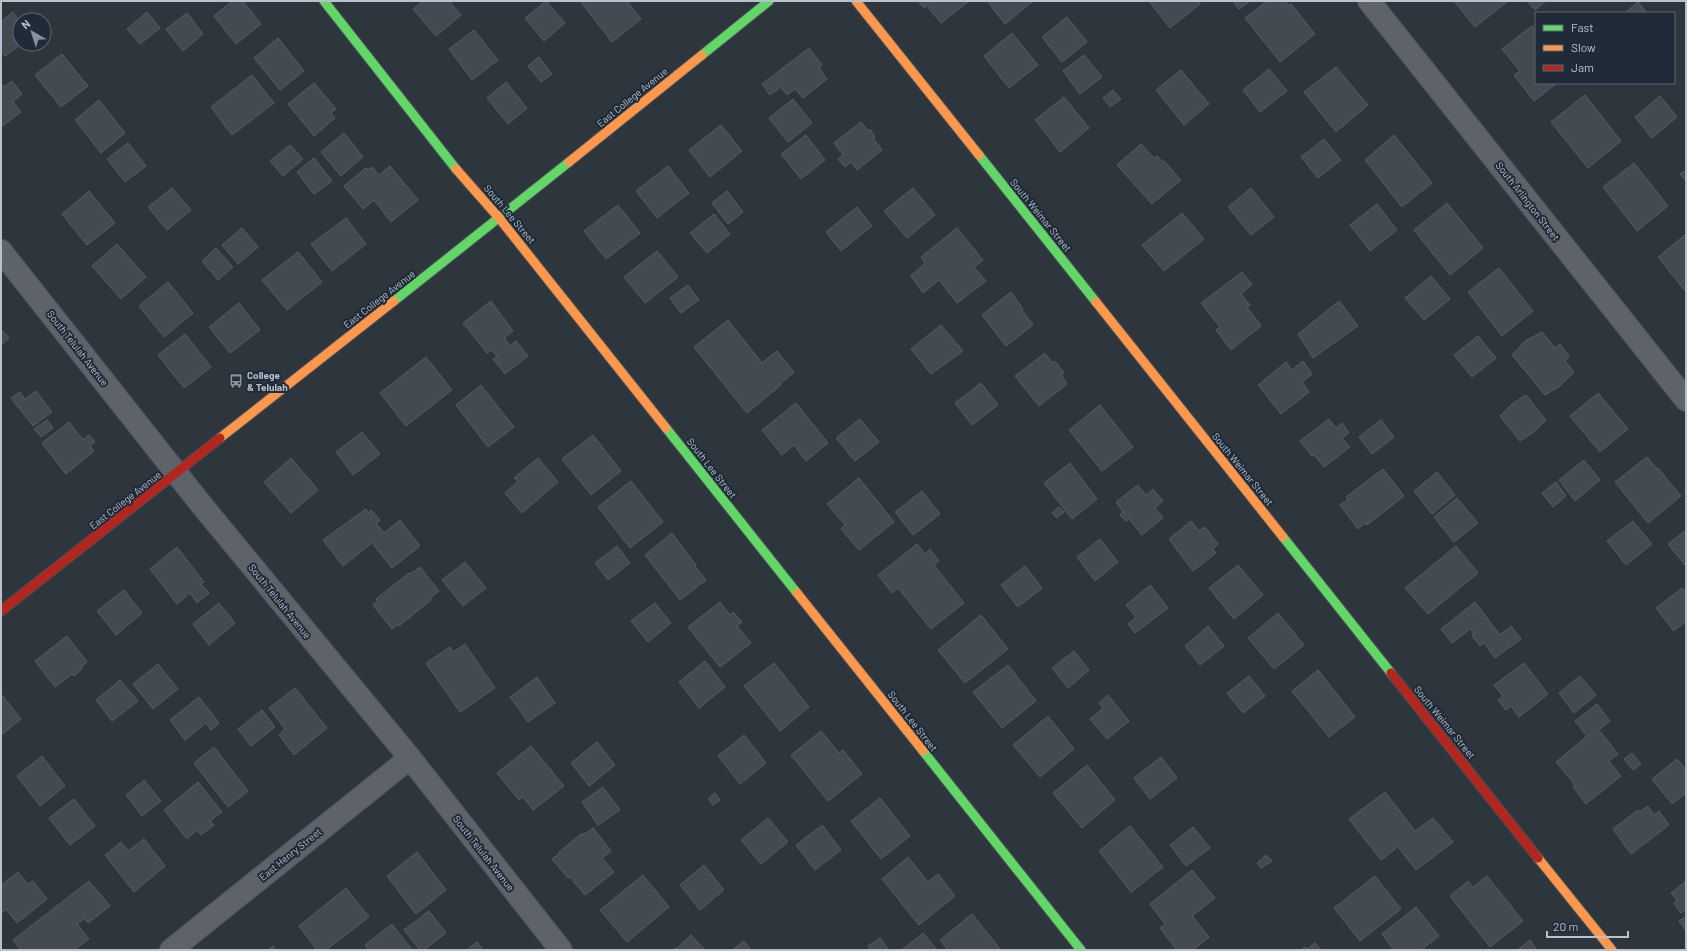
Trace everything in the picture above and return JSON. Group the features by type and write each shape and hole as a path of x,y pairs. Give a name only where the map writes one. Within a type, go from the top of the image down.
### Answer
{"street":[{"name":"South Lee Street","path":"324,1 454,166 499,218 1081,950"},
{"name":"East College Avenue","path":"1,611 499,218 768,1"},
{"name":"South Weimar Street","path":"856,1 1612,950"},
{"name":"South Arlington Street","path":"1369,1 1686,400"},
{"name":"South Telulah Avenue","path":"1,251 176,473 410,758 560,950"},
{"name":"East Henry Street","path":"171,950 410,758"}],"building":[{"path":"232,1 243,1 261,24 236,44 214,16"},
{"path":"423,1 449,1 461,15 436,36 413,9"},
{"path":"546,1 565,23 544,41 525,18"},
{"path":"580,1 627,1 641,19 612,42"},
{"path":"918,1 969,1 941,23 926,5 924,8"},
{"path":"987,1 1033,1 1005,24"},
{"path":"1149,1 1198,1 1200,4 1170,28"},
{"path":"1233,1 1250,1 1239,9"},
{"path":"1267,1 1285,1 1289,6 1291,4 1315,34 1280,62 1245,18"},
{"path":"1454,1 1508,1 1475,27"},
{"path":"1527,1 1546,1 1535,10"},
{"path":"1638,2 1646,12 1626,12"},
{"path":"147,12 160,28 140,44 127,29"},
{"path":"12,13 12,51 5,56 1,51 1,22"},
{"path":"187,13 203,34 183,51 166,29"},
{"path":"1067,17 1087,42 1062,62 1042,37"},
{"path":"1532,26 1535,30 1535,84 1556,84 1534,101 1514,75 1520,71 1502,49"},
{"path":"474,30 498,60 472,80 449,49"},
{"path":"1012,33 1038,65 1009,88 984,56"},
{"path":"278,38 304,71 280,90 254,58"},
{"path":"809,48 822,65 819,68 827,79 803,98 795,89 787,95 781,87 770,95 762,84"},
{"path":"62,54 88,86 61,107 35,75"},
{"path":"1084,55 1102,77 1080,94 1063,71"},
{"path":"539,57 552,74 541,82 528,66"},
{"path":"1336,67 1368,105 1336,132 1304,92"},
{"path":"1269,69 1287,91 1260,112 1243,90"},
{"path":"1181,70 1209,104 1184,125 1156,90"},
{"path":"252,75 274,103 232,135 211,107"},
{"path":"12,81 22,94 13,101 21,112 1,127 1,83 4,87"},
{"path":"506,82 527,108 508,124 487,98"},
{"path":"314,83 336,109 331,113 335,118 314,136 288,104"},
{"path":"1113,90 1121,99 1110,107 1103,98"},
{"path":"1585,95 1621,141 1588,168 1551,122"},
{"path":"1660,96 1677,117 1652,138 1635,117"},
{"path":"1064,97 1089,128 1060,152 1035,120"},
{"path":"793,99 812,123 788,142 769,118"},
{"path":"99,100 125,133 101,153 75,120"},
{"path":"861,122 868,131 870,129 875,137 873,138 882,150 857,170 851,162 845,167 838,159 843,155 834,143"},
{"path":"721,125 742,151 710,177 689,150"},
{"path":"344,133 363,157 341,176 321,152"},
{"path":"806,135 825,160 801,179 781,154"},
{"path":"1394,135 1432,183 1402,207 1365,160"},
{"path":"1324,139 1341,160 1318,178 1301,157"},
{"path":"128,143 146,166 125,182 107,159"},
{"path":"1141,144 1154,158 1157,156 1163,162 1164,161 1181,180 1152,204 1117,165"},
{"path":"290,145 303,159 283,176 270,161"},
{"path":"314,158 332,181 314,194 297,172"},
{"path":"1634,163 1668,206 1637,231 1603,187"},
{"path":"390,166 418,200 391,222 374,200 363,209 344,186 366,168 368,170 372,167 379,175"},
{"path":"668,166 689,193 657,218 636,191"},
{"path":"1686,170 1686,181 1680,174"},
{"path":"172,188 191,210 167,230 148,207"},
{"path":"913,188 935,215 907,238 884,211"},
{"path":"1251,188 1274,217 1251,235 1228,207"},
{"path":"89,191 115,223 87,245 62,214"},
{"path":"727,191 743,212 728,224 712,203"},
{"path":"1447,203 1483,248 1450,275 1414,230"},
{"path":"1377,204 1397,230 1370,251 1350,225"},
{"path":"618,205 640,233 606,259 584,231"},
{"path":"857,207 872,226 841,251 826,232"},
{"path":"1182,213 1204,239 1164,271 1142,245"},
{"path":"714,214 730,234 707,253 690,233"},
{"path":"346,218 366,244 332,271 311,244"},
{"path":"242,228 258,247 238,264 222,245"},
{"path":"957,228 983,260 974,267 986,281 957,303 939,280 923,293 911,276 925,263 921,257"},
{"path":"1686,234 1686,292 1658,257"},
{"path":"117,244 146,277 121,299 92,266"},
{"path":"216,248 233,267 218,280 202,261"},
{"path":"657,251 678,277 645,303 624,277"},
{"path":"298,252 322,282 287,310 262,280"},
{"path":"1499,268 1533,311 1502,336 1468,292"},
{"path":"1242,272 1252,284 1241,294 1250,305 1247,307 1261,326 1231,350 1216,330 1220,327 1201,303"},
{"path":"1431,276 1450,299 1424,320 1405,298"},
{"path":"168,282 193,313 164,337 139,306"},
{"path":"688,285 699,300 681,313 670,298"},
{"path":"1011,292 1033,325 1006,346 982,315"},
{"path":"491,301 513,331 504,338 510,346 516,341 528,356 505,374 493,359 497,356 492,350 487,353 463,323"},
{"path":"1339,301 1358,326 1313,358 1298,334"},
{"path":"239,303 260,330 230,353 209,327"},
{"path":"728,320 762,363 777,351 794,372 780,384 781,385 747,413 694,347"},
{"path":"941,325 963,351 931,374 911,349"},
{"path":"1,329 9,338 1,345"},
{"path":"1542,332 1555,348 1560,344 1569,356 1565,361 1574,372 1560,386 1545,395 1512,355 1525,341"},
{"path":"185,334 211,367 184,388 158,355"},
{"path":"1478,336 1496,358 1472,377 1454,355"},
{"path":"1045,353 1052,363 1055,361 1064,373 1061,375 1067,384 1039,406 1015,376"},
{"path":"426,357 452,390 406,426 380,393"},
{"path":"1303,361 1312,374 1302,382 1309,392 1281,414 1258,385 1286,362 1292,370"},
{"path":"981,383 998,405 972,425 955,403"},
{"path":"481,385 514,427 488,447 456,405"},
{"path":"36,391 52,412 33,426 11,398 20,392 25,399"},
{"path":"1598,393 1628,429 1600,452 1570,416"},
{"path":"1526,395 1546,420 1534,432 1520,441 1500,416 1512,404"},
{"path":"796,403 828,443 806,461 794,445 782,455 762,430"},
{"path":"1100,405 1133,447 1102,471 1069,430"},
{"path":"860,419 879,442 855,461 836,438"},
{"path":"1329,419 1336,428 1342,423 1349,433 1342,438 1350,447 1324,467 1314,455 1312,456 1300,441"},
{"path":"47,420 53,428 41,437 34,429"},
{"path":"1381,420 1394,437 1372,454 1359,437"},
{"path":"69,422 83,440 89,435 95,442 90,446 94,451 66,474 42,443"},
{"path":"362,432 380,454 353,475 336,452"},
{"path":"593,435 621,471 591,495 562,459"},
{"path":"1647,457 1681,496 1648,523 1615,482"},
{"path":"291,458 318,490 291,513 264,482"},
{"path":"538,458 558,482 522,513 505,493 518,481 514,478"},
{"path":"1584,460 1600,480 1575,501 1559,480"},
{"path":"1070,463 1097,499 1072,519 1044,483"},
{"path":"1383,469 1404,496 1367,525 1365,523 1358,529 1340,505 1348,500 1346,497"},
{"path":"1437,472 1455,495 1432,514 1414,491"},
{"path":"859,478 894,522 859,550 841,529 845,525 827,504"},
{"path":"631,481 663,522 630,548 598,507"},
{"path":"1556,482 1566,496 1553,507 1542,493"},
{"path":"1138,485 1146,495 1153,489 1163,501 1155,508 1163,518 1142,535 1129,519 1126,521 1120,515 1123,512 1116,502"},
{"path":"922,491 940,514 913,535 895,512"},
{"path":"1457,498 1478,523 1454,542 1434,517"},
{"path":"1059,507 1064,512 1057,518 1052,513"},
{"path":"366,509 368,513 371,510 380,520 376,523 384,533 400,520 420,546 392,568 372,543 343,566 323,540"},
{"path":"1191,521 1199,531 1205,527 1218,544 1213,549 1216,553 1193,571 1169,539"},
{"path":"1633,521 1652,544 1626,565 1607,541"},
{"path":"1686,530 1686,566 1668,544"},
{"path":"672,533 706,580 680,600 645,555"},
{"path":"1100,539 1118,562 1095,581 1077,557"},
{"path":"917,544 925,554 930,549 939,561 934,565 964,603 931,629 898,588 892,593 878,575"},
{"path":"617,546 630,563 608,580 595,563"},
{"path":"1456,546 1478,573 1428,614 1405,588"},
{"path":"177,547 204,582 201,584 209,593 197,603 190,593 177,604 150,569"},
{"path":"465,562 486,588 463,606 442,580"},
{"path":"1238,565 1263,595 1234,619 1209,588"},
{"path":"1025,566 1042,588 1018,607 1001,585"},
{"path":"420,567 439,591 430,598 431,600 399,626 398,624 392,629 373,605 378,601 376,599 409,573 410,574"},
{"path":"1150,585 1168,608 1135,633 1128,624 1136,617 1126,605"},
{"path":"1682,588 1686,593 1686,621 1674,631 1656,608"},
{"path":"124,590 142,613 116,635 97,611"},
{"path":"720,602 730,615 733,612 742,622 737,626 751,643 720,667 688,627"},
{"path":"1475,602 1500,635 1511,626 1521,639 1495,658 1484,643 1480,646 1472,636 1474,634 1470,629 1452,643 1441,629"},
{"path":"219,603 235,623 209,645 193,624"},
{"path":"655,603 671,623 648,642 631,621"},
{"path":"1278,613 1304,645 1274,669 1248,638"},
{"path":"981,615 1008,649 965,683 938,650"},
{"path":"1208,626 1224,646 1200,665 1185,646"},
{"path":"67,636 87,662 74,676 72,674 55,687 35,661"},
{"path":"465,644 495,688 460,712 426,663 450,647 453,652"},
{"path":"1074,651 1089,670 1068,688 1052,668"},
{"path":"705,661 725,687 699,708 679,682"},
{"path":"774,663 809,707 780,731 744,686"},
{"path":"1524,663 1548,694 1519,717 1511,706 1506,710 1498,700 1503,696 1494,685"},
{"path":"158,664 178,689 153,709 133,684"},
{"path":"1008,665 1036,701 1002,728 973,692"},
{"path":"1318,670 1355,717 1329,737 1292,691"},
{"path":"1249,676 1265,696 1243,713 1227,693"},
{"path":"1580,676 1596,695 1574,713 1559,693"},
{"path":"537,677 555,703 528,722 510,697"},
{"path":"120,680 138,701 112,721 96,700"},
{"path":"295,688 327,728 294,755 279,735 285,729 269,708"},
{"path":"1,694 21,719 1,735"},
{"path":"1108,695 1129,721 1107,739 1090,719 1103,708 1099,703"},
{"path":"199,697 219,723 211,730 206,723 185,740 170,720"},
{"path":"1597,704 1610,721 1599,730 1618,754 1609,761 1621,776 1586,804 1573,787 1575,785 1556,762 1587,736 1575,721"},
{"path":"262,710 275,727 251,746 238,729"},
{"path":"1048,716 1074,749 1040,777 1013,745"},
{"path":"821,731 839,753 843,750 862,774 828,801 791,755"},
{"path":"744,735 766,763 740,784 718,756"},
{"path":"597,742 615,765 589,786 571,763"},
{"path":"531,746 564,786 533,810 523,797 519,800 497,773"},
{"path":"214,747 248,791 228,807 194,763"},
{"path":"1632,753 1641,764 1633,770 1624,759"},
{"path":"42,756 65,786 40,806 17,776"},
{"path":"1161,757 1177,778 1150,799 1134,778"},
{"path":"1677,759 1686,770 1686,793 1672,804 1652,779"},
{"path":"1087,765 1115,800 1082,828 1053,793"},
{"path":"144,780 161,801 142,816 126,795"},
{"path":"198,782 222,812 210,821 214,825 201,835 197,830 187,839 164,810"},
{"path":"603,787 620,810 598,825 582,802"},
{"path":"1385,792 1415,831 1433,818 1453,842 1416,870 1398,847 1381,860 1349,819"},
{"path":"715,793 720,800 713,805 708,799"},
{"path":"880,798 910,836 881,859 851,821"},
{"path":"74,799 95,826 70,845 49,818"},
{"path":"1648,806 1654,815 1659,811 1669,825 1631,854 1613,829 1638,810 1639,812"},
{"path":"768,818 788,842 761,864 741,840"},
{"path":"822,825 841,850 815,870 796,845"},
{"path":"1130,826 1163,867 1131,892 1099,851"},
{"path":"1193,827 1210,848 1186,866 1170,845"},
{"path":"593,828 611,851 602,858 614,872 585,895 552,859 582,833 583,835"},
{"path":"144,839 165,866 134,892 105,855 121,842 128,851"},
{"path":"417,852 446,890 416,914 387,876"},
{"path":"1266,855 1272,861 1261,868 1257,863"},
{"path":"908,857 928,882 938,874 955,896 919,925 882,879"},
{"path":"704,865 724,890 700,910 680,885"},
{"path":"1192,870 1215,898 1192,916 1209,937 1193,950 1177,950 1160,928 1165,924 1150,904"},
{"path":"18,872 28,884 33,881 47,899 17,923 6,909 1,914 1,885"},
{"path":"643,875 669,907 627,942 600,910"},
{"path":"1375,876 1401,909 1360,941 1334,908"},
{"path":"1487,876 1523,921 1490,947 1450,896 1468,881 1473,887"},
{"path":"89,881 110,906 88,923 84,919 77,924 89,939 74,950 21,950 13,940"},
{"path":"1686,881 1686,912 1685,910 1681,913 1674,903 1677,900 1671,893"},
{"path":"346,888 369,917 326,950 317,950 299,926"},
{"path":"1416,907 1439,936 1421,950 1394,950 1382,934"},
{"path":"429,911 446,933 424,950 420,950 404,930"},
{"path":"972,914 1001,950 948,950 940,940"},
{"path":"1686,916 1686,931 1679,921"},
{"path":"392,924 412,950 369,950 365,945"},
{"path":"923,933 937,950 902,950"},
{"path":"691,935 705,950 672,950 675,948 676,949"},
{"path":"880,938 889,950 871,950 868,946"},
{"path":"1530,940 1537,950 1518,950"},
{"path":"744,941 751,950 732,950"},
{"path":"477,942 483,950 467,950"},
{"path":"1315,943 1321,950 1301,950 1305,947 1307,949"},
{"path":"273,946 276,950 268,950"}],"traffic: fast":[{"path":"324,1 456,169"},
{"path":"702,55 769,1"},
{"path":"979,155 1096,302"},
{"path":"394,301 569,162"},
{"path":"666,428 797,593"},
{"path":"1283,537 1391,673"},
{"path":"923,751 1081,950"}],"traffic: slow":[{"path":"856,1 979,155"},
{"path":"569,162 702,55"},
{"path":"456,169 499,218 666,428"},
{"path":"220,438 394,301"},
{"path":"1096,302 1283,537"},
{"path":"797,593 923,751"},
{"path":"1538,858 1612,950"}],"traffic: jam":[{"path":"1,611 220,438"},
{"path":"1391,673 1538,858"}],"place":[{"name":"College & Telulah","path":"236,381"}]}
